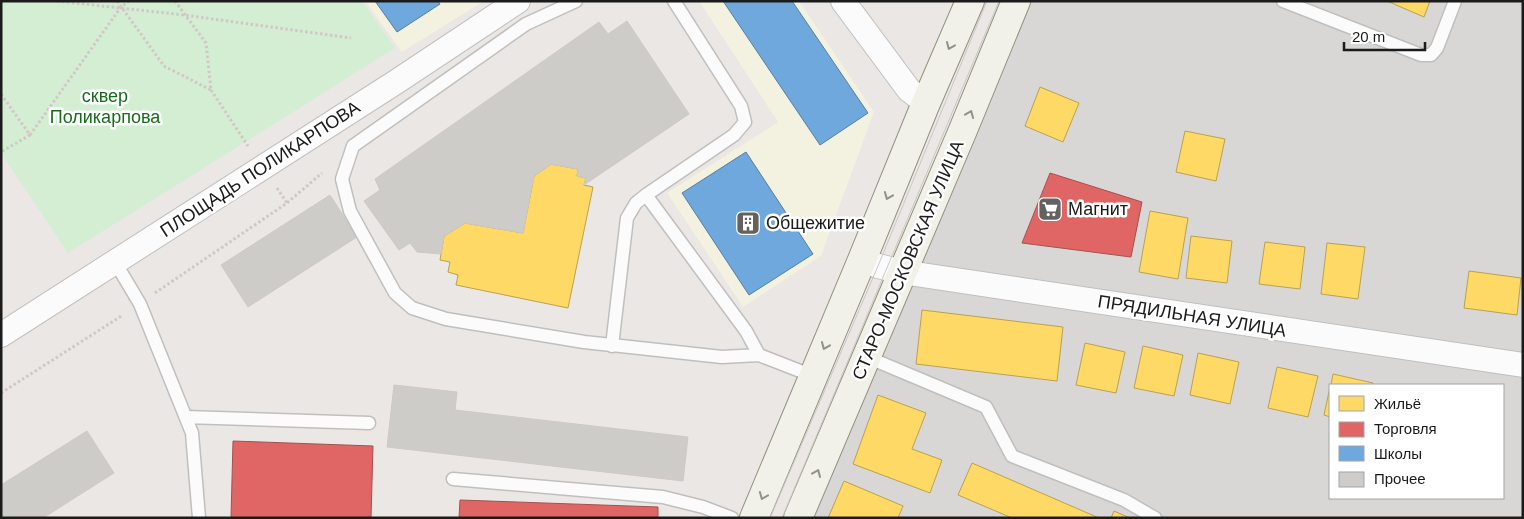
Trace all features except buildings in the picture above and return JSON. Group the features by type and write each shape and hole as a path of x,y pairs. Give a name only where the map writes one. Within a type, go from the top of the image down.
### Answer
{"main road":[{"path":"754,518 970,1"},
{"name":"СТАРО-МОСКОВСКАЯ УЛИЦА","path":"798,518 1016,1"}],"street":[{"name":"ПЛОЩАДЬ ПОЛИКАРПОВА","path":"1,335 396,82 518,1"},
{"path":"843,1 908,90 926,103"},
{"name":"ПРЯДИЛЬНАЯ УЛИЦА","path":"862,260 902,272 1523,366"}],"lane":[{"path":"576,1 526,24 353,146 342,179 350,211 395,293 412,308 446,319 612,346 722,357 758,356 812,376"},
{"path":"612,346 627,218 636,203 734,135 745,122 741,106 674,1"},
{"path":"1283,1 1421,55 1431,55 1437,48 1455,1"},
{"path":"646,195 746,331 758,356"},
{"path":"115,262 140,304 192,433 199,518"},
{"path":"866,357 986,407 1012,456 1124,500 1155,518"},
{"path":"186,418 369,423"},
{"path":"453,479 663,497 703,507 732,518"}],"path":[{"path":"58,1 184,14 351,38"},
{"path":"117,1 164,66 211,90"},
{"path":"1,152 30,135 121,7 130,1"},
{"path":"175,1 206,43 211,90 244,141"},
{"path":"1,94 30,135"},
{"path":"1,393 140,304 288,203 353,146"}],"shaded area":[{"path":"365,1 484,1 402,52"},
{"path":"699,1 799,1 874,112 821,256 743,307 667,193 778,122"},
{"path":"1025,1 1523,1 1523,518 813,518"}],"green space":[{"name":"сквер Поликарпова","path":"1,1 362,1 395,48 68,253 1,153"}],"tram line":[{"path":"770,518 878,266 987,1"},
{"path":"782,518 999,1"}],"place":[{"name":"Магнит","path":"1050,209"},
{"name":"Общежитие","path":"748,223"}]}
